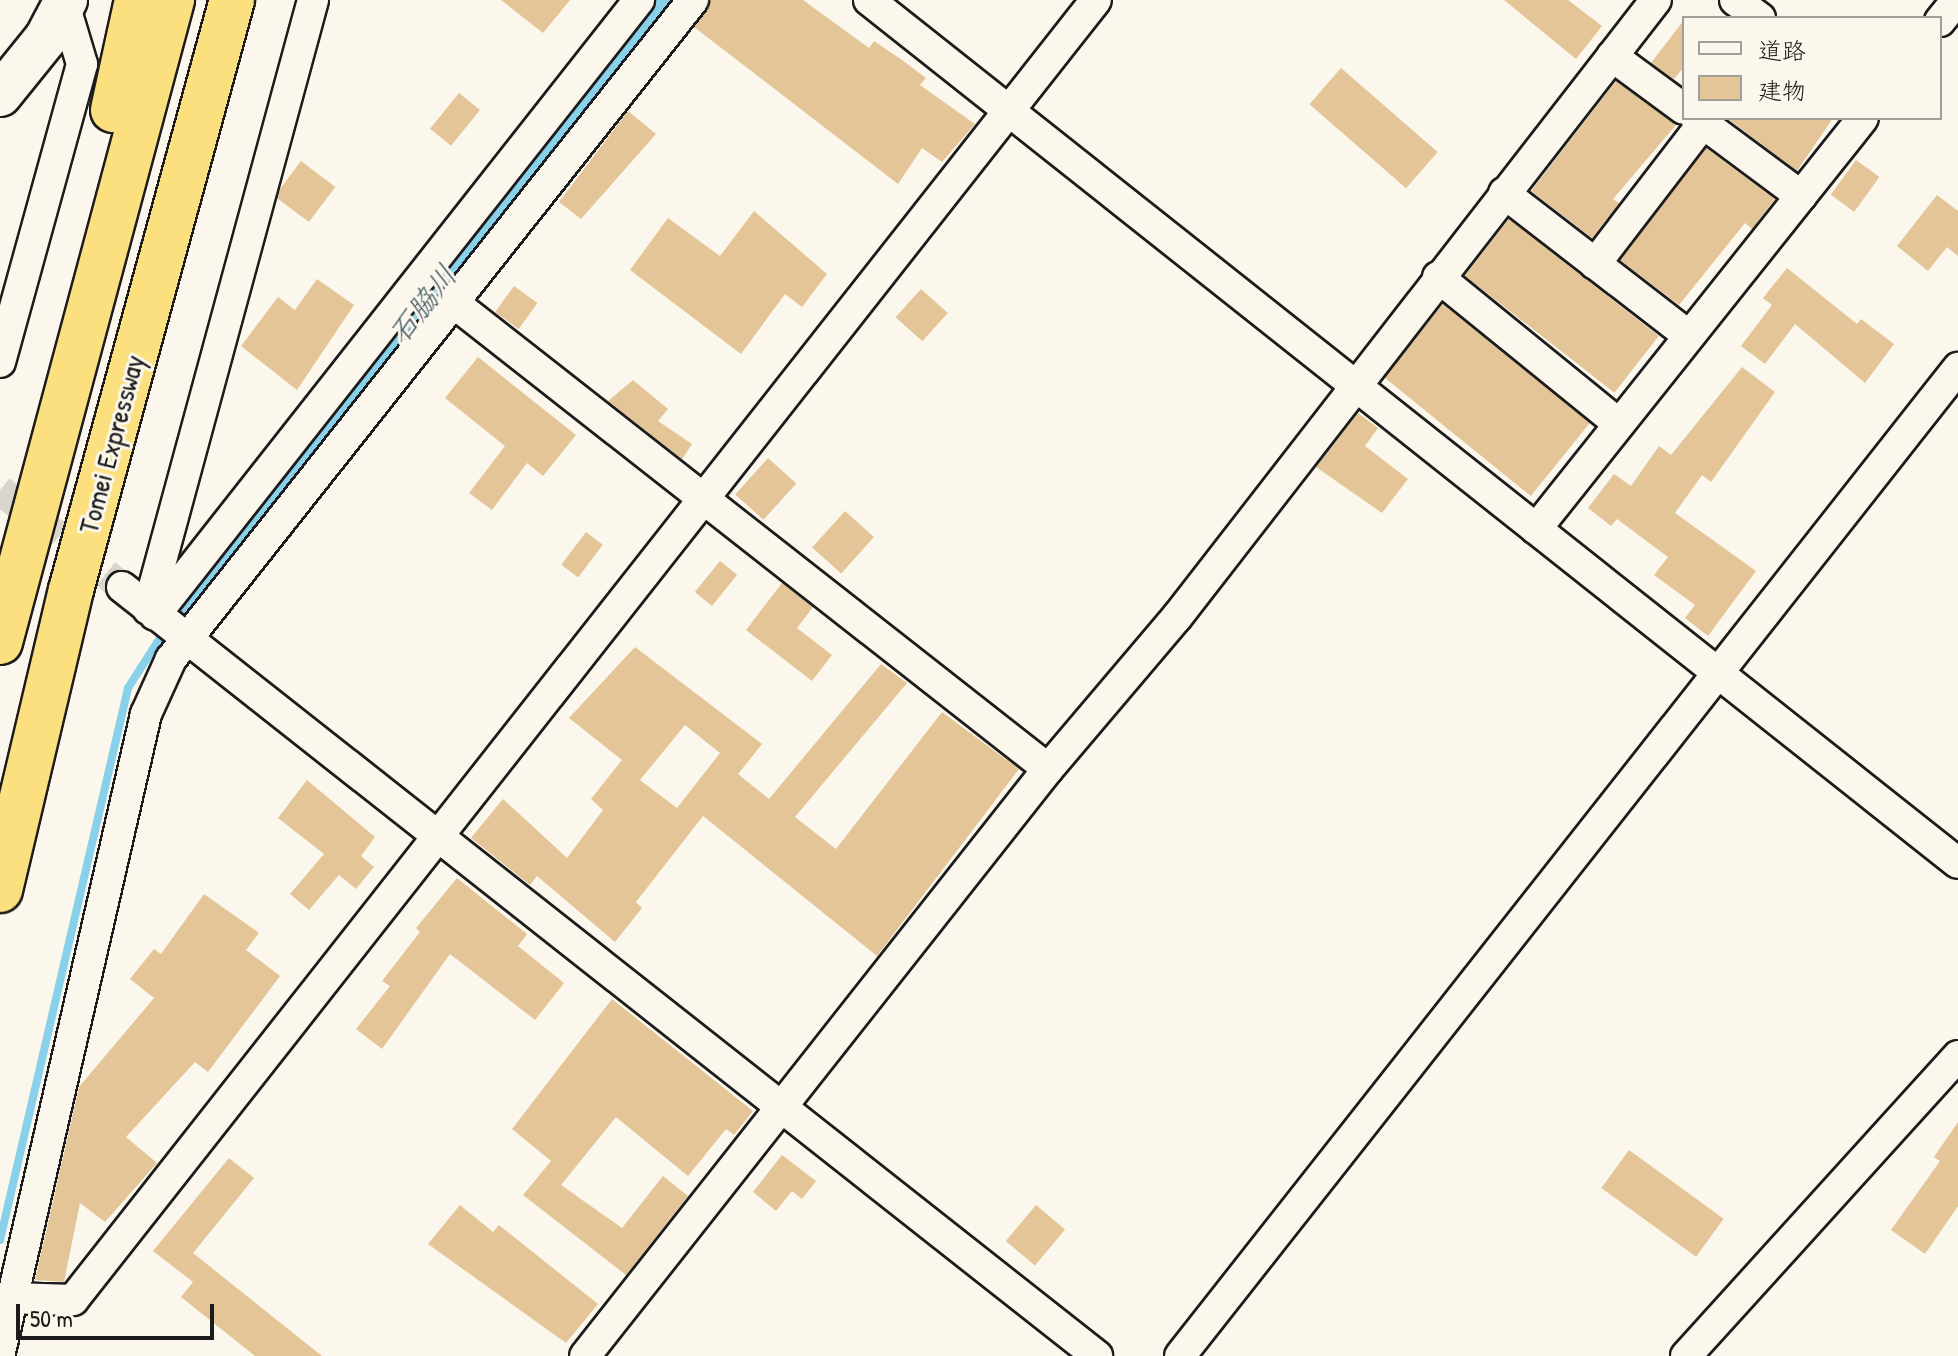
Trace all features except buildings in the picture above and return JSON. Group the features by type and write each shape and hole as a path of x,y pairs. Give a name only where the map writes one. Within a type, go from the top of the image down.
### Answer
{"highway":[{"path":"21,551 137,0"},
{"name":"Tomei Expressway","path":"0,642 21,551 172,0"},
{"name":"Tomei Expressway","path":"0,890 71,590 232,0"}],"street":[{"path":"152,612 313,0"},
{"path":"152,612 639,0"},
{"path":"0,1352 146,714 186,639 693,0"},
{"path":"869,0 1958,863"},
{"path":"10,1298 73,1300 1096,0"},
{"path":"585,1356 785,1109 1048,769 1177,617 1353,384 1656,0"},
{"path":"1735,0 1757,16"},
{"path":"0,95 46,38 65,2"},
{"path":"0,362 82,64 65,2"},
{"path":"1612,56 1682,108"},
{"path":"1595,264 1692,120"},
{"path":"1698,120 1801,196"},
{"path":"1536,529 1861,120"},
{"path":"1504,193 1689,336"},
{"path":"1438,277 1619,424"},
{"path":"454,303 1048,769"},
{"path":"1180,1356 1958,368"},
{"path":"122,587 1097,1356"},
{"path":"1686,1356 1958,1056"}],"waterway":[{"name":"石脇川","path":"183,607 661,0"},
{"path":"173,620 183,607"},
{"path":"0,1240 128,688 165,630"}],"tunnel":[{"path":"0,490 122,587"}]}
